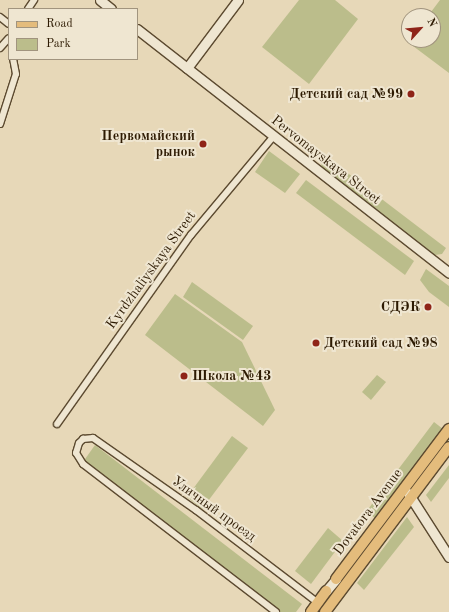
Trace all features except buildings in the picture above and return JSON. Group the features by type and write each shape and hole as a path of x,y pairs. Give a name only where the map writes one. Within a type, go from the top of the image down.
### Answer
{"main road":[{"name":"Dovatora Avenue","path":"336,579 449,429"},
{"name":"Dovatora Avenue","path":"325,612 449,447"},
{"name":"Dovatora Avenue","path":"311,612 326,591"}],"street":[{"path":"100,0 110,8"},
{"path":"187,68 238,0"},
{"name":"Pervomayskaya Street","path":"138,30 273,137 449,273"},
{"path":"0,124 16,74 13,60"},
{"name":"Kyrdzhaliyskaya Street","path":"57,424 191,235 273,137"},
{"name":"Уличный проезд","path":"276,612 83,464 76,453 77,447 83,439 93,438 196,510 318,603"},
{"path":"404,488 449,557"},
{"name":"Dovatora Avenue","path":"326,591 336,579"}],"green space":[{"path":"299,0 335,0 358,19 309,84 262,47"},
{"path":"440,0 449,0 449,73 416,48 441,48 441,8 434,8"},
{"path":"269,151 300,174 285,193 255,172"},
{"path":"324,155 446,248 442,254 435,255 322,168 320,160"},
{"path":"306,180 414,261 405,275 296,193"},
{"path":"426,269 449,286 449,307 429,292 420,280"},
{"path":"192,282 253,326 243,340 183,297"},
{"path":"175,294 242,342 275,410 263,426 145,335"},
{"path":"377,375 386,382 371,400 362,392"},
{"path":"434,422 443,429 375,518 366,512"},
{"path":"232,436 248,448 202,509 187,497"},
{"path":"95,445 302,604 296,612 279,612 83,462"},
{"path":"449,465 449,478 431,502 426,495"},
{"path":"407,517 414,527 364,590 357,583"},
{"path":"328,528 343,541 311,584 295,571"}],"place":[{"name":"Детский сад №99","path":"411,94"},
{"name":"Первомайский рынок","path":"203,144"},
{"name":"СДЭК","path":"428,307"},
{"name":"Детский сад №98","path":"316,343"},
{"name":"Школа №43","path":"184,376"}]}
